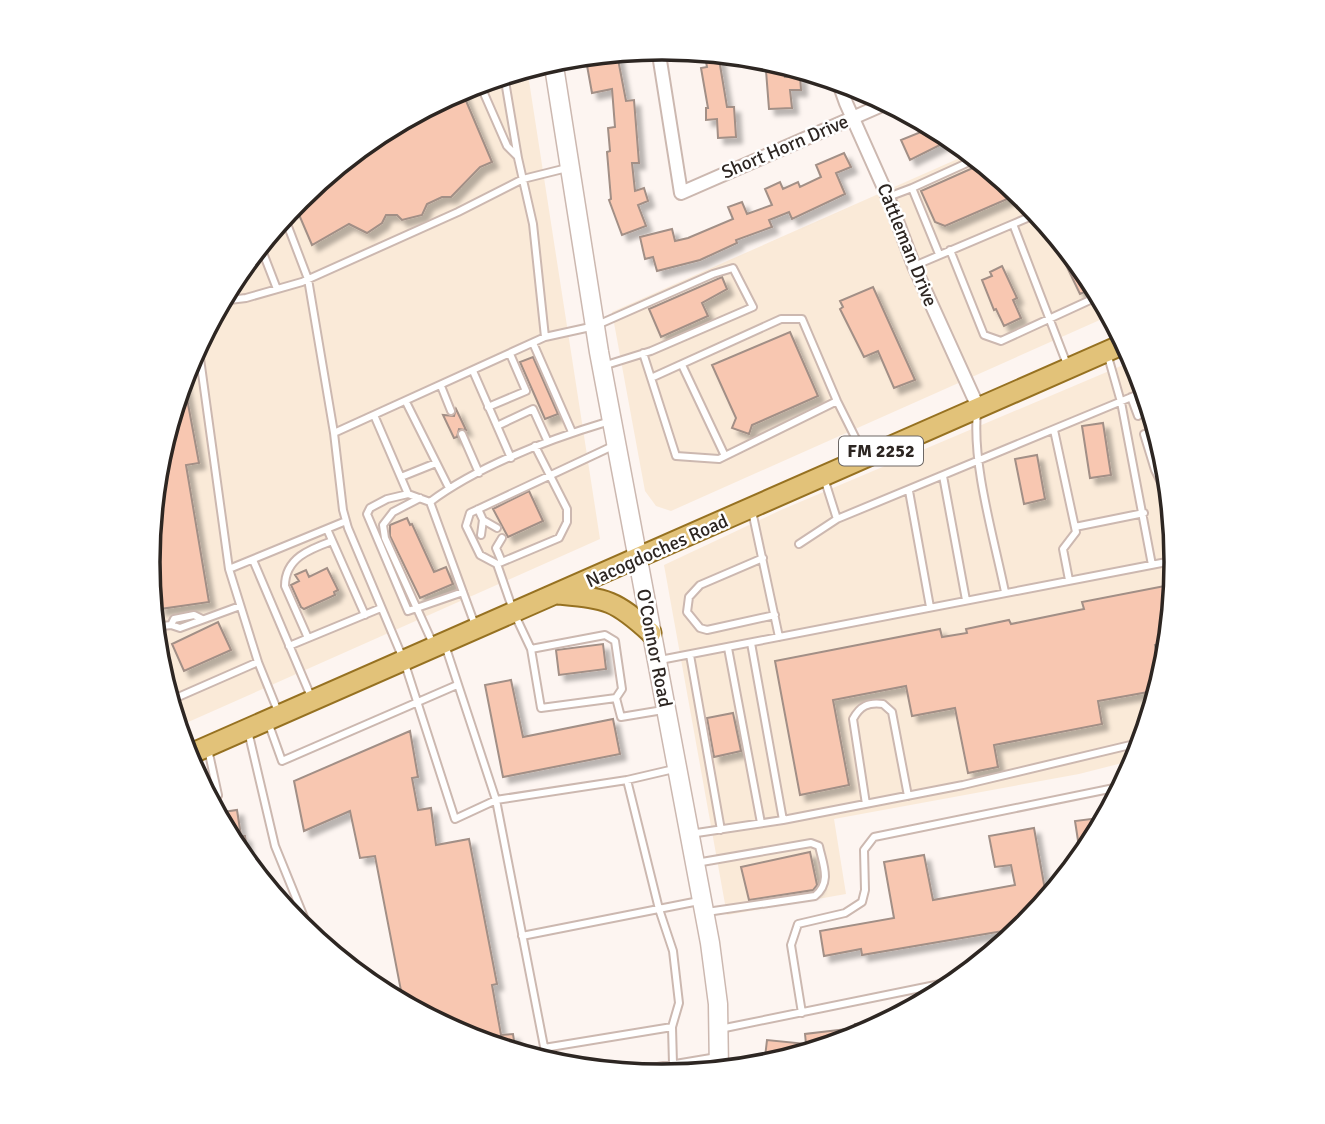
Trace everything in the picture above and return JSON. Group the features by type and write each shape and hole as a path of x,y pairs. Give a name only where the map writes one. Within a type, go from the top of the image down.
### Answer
{"main road":[{"name":"O'Connor Road","path":"555,71 602,366 702,906 718,1003 719,1061"},
{"name":"Nacogdoches Road","path":"197,751 1116,347"},
{"path":"557,594 597,598 613,603 629,612 651,633"}],"street":[{"name":"Short Horn Drive","path":"660,60 681,193 877,107"},
{"name":"Cattleman Drive","path":"843,93 914,265 978,407"}],"lane":[{"path":"506,85 533,224 545,337"},
{"path":"484,93 507,146 518,158"},
{"path":"888,197 968,163"},
{"path":"235,298 308,279 458,212 523,179 570,167"},
{"path":"912,188 939,254"},
{"path":"914,265 1028,218"},
{"path":"1013,224 1069,368"},
{"path":"288,227 308,279 346,521 404,661 455,819 496,800 627,780 676,769"},
{"path":"950,250 984,335 1001,341 1091,299"},
{"path":"264,256 277,289"},
{"path":"334,433 545,337 595,326 713,274 733,268 752,307 643,353 602,366"},
{"path":"651,378 781,319 802,319 865,458"},
{"path":"533,343 537,358 572,432"},
{"path":"1106,351 1121,402 1152,565"},
{"path":"643,353 676,456 719,459 837,401"},
{"path":"488,407 529,389 519,366 510,354"},
{"path":"201,364 229,569 274,718 282,761 457,685"},
{"path":"682,365 725,456"},
{"path":"473,371 511,458"},
{"path":"441,386 451,411"},
{"path":"799,544 838,519 1136,395"},
{"path":"1131,397 1138,416"},
{"path":"406,402 449,488"},
{"path":"978,407 975,432 979,461 1005,592"},
{"path":"497,426 536,408 547,440"},
{"path":"374,415 408,494"},
{"path":"430,502 449,488 547,440 612,420"},
{"path":"1054,430 1076,532 1063,549 1069,580"},
{"path":"462,434 480,473"},
{"path":"1144,434 1157,474"},
{"path":"535,446 550,476 567,509 567,522 559,538 499,563 480,555 466,526 470,513 478,509 550,476 616,445"},
{"path":"401,477 436,463"},
{"path":"823,476 838,519"},
{"path":"943,477 966,600"},
{"path":"909,491 930,607"},
{"path":"463,592 408,611 367,514 370,508 387,499 408,494 430,502 477,629"},
{"path":"420,498 393,512 383,525 385,538 417,610 439,645 457,685 496,800 544,1048 672,1027"},
{"path":"478,509 488,531"},
{"path":"751,509 779,638"},
{"path":"1075,527 1144,513"},
{"path":"483,520 497,528"},
{"path":"481,535 483,520"},
{"path":"229,569 346,521"},
{"path":"327,529 365,615"},
{"path":"502,538 492,546 514,613 531,649 541,708 616,698"},
{"path":"308,638 285,586 285,579 297,556 332,541"},
{"path":"763,558 700,585 689,597 687,612 700,628 707,630 775,615"},
{"path":"253,560 312,701"},
{"path":"656,661 1165,562"},
{"path":"164,626 180,628 240,606"},
{"path":"289,646 381,608"},
{"path":"531,649 606,635 615,641 622,689 616,698 621,717 665,710"},
{"path":"751,643 783,820"},
{"path":"727,648 761,823"},
{"path":"690,655 721,830"},
{"path":"179,697 258,662"},
{"path":"866,804 853,719 862,706 870,704 883,704 892,712 908,796"},
{"path":"248,729 275,846 301,911"},
{"path":"688,834 783,820 963,785 1130,745"},
{"path":"207,747 217,794"},
{"path":"627,780 659,909 673,951 679,1003 672,1027 673,1064"},
{"path":"802,1013 791,945 798,924 845,913 862,902 865,890 864,850 874,837 1111,789"},
{"path":"522,936 659,909 815,896 823,890 826,882 819,846 811,843 694,863"},
{"path":"718,1029 931,987"}],"shaded area":[{"path":"529,78 600,539 187,723 177,692 164,628 160,562 164,496 177,432 187,400 198,370 227,311 264,256 285,231 331,184 357,163 383,144 440,111 501,86"},
{"path":"961,158 994,184 1040,231 1061,256 1102,319 671,511 656,506 645,491 612,312"},
{"path":"1124,364 1148,432 1155,464 1161,496 1165,562 1161,628 1155,660 1148,692 1123,763 1079,774 834,819 846,894 727,915 664,565 781,510"}],"building":[{"path":"619,62 626,101 634,100 639,163 632,163 635,191 644,188 648,201 638,205 646,226 622,235 609,200 608,128 615,127 612,89 592,93 587,66"},
{"path":"706,62 720,63 727,107 734,107 736,137 718,138 717,119 706,120 708,108 701,68 707,67"},
{"path":"766,70 800,79 801,90 790,90 792,108 769,109"},
{"path":"466,100 492,162 480,167 451,197 442,197 427,204 422,215 402,220 397,215 386,215 382,223 367,233 349,224 312,245 299,215 331,184 383,144 440,111"},
{"path":"921,132 942,144 910,160 901,140"},
{"path":"844,153 851,167 836,173 845,194 792,219 789,212 769,220 772,227 736,240 737,243 700,260 657,271 653,257 645,259 640,237 672,229 675,241 688,238 733,219 728,207 742,202 747,214 772,205 765,189 780,182 783,189 798,182 800,187 821,177 816,165"},
{"path":"974,168 1009,198 945,226 935,222 921,191"},
{"path":"1063,259 1086,292 1080,294"},
{"path":"1002,266 1017,298 1013,300 1021,318 1004,326 996,309 994,310 982,280 992,276 990,272"},
{"path":"722,277 727,289 702,303 708,316 661,337 649,309"},
{"path":"873,287 915,380 894,388 878,351 864,357 840,309 843,307 840,301"},
{"path":"790,332 818,396 752,425 749,434 732,428 736,418 712,365"},
{"path":"533,357 558,414 545,419 520,362"},
{"path":"187,399 199,463 186,465 209,602 162,609 160,562 164,496 177,432"},
{"path":"456,409 466,430 459,429 457,437 454,438 443,415 454,416"},
{"path":"1103,423 1111,475 1090,478 1082,426"},
{"path":"1037,455 1045,499 1024,504 1015,459"},
{"path":"529,491 543,521 508,537 493,509"},
{"path":"407,518 434,572 446,567 453,584 420,598 390,536 390,525"},
{"path":"327,568 338,590 334,592 335,595 304,609 291,585 299,581 295,575 306,570 309,577"},
{"path":"1164,586 1161,628 1158,644 1155,645 1156,652 1148,692 1098,701 1102,724 994,745 998,767 968,773 955,708 912,716 906,686 833,700 849,785 800,795 775,661 940,629 942,637 967,633 966,629 1009,620 1011,624 1084,609 1082,602"},
{"path":"218,622 231,650 184,671 172,644"},
{"path":"603,644 606,669 559,675 556,650"},
{"path":"511,680 523,737 613,719 620,754 503,777 485,685"},
{"path":"733,713 741,751 714,757 707,718"},
{"path":"410,731 418,777 412,778 418,810 431,808 436,845 469,839 497,984 492,985 501,1035 513,1034 514,1042 440,1013 401,991 375,856 360,858 350,811 304,831 294,781"},
{"path":"237,810 241,834 227,813"},
{"path":"1094,819 1078,843 1075,821"},
{"path":"1034,828 1045,888 1004,931 862,955 861,949 824,956 820,931 894,918 884,862 924,855 933,900 1015,885 1011,865 995,867 989,836"},
{"path":"810,852 817,885 813,890 749,900 741,867"},
{"path":"847,1029 806,1043 805,1034"},
{"path":"767,1040 804,1044 765,1054"}]}
